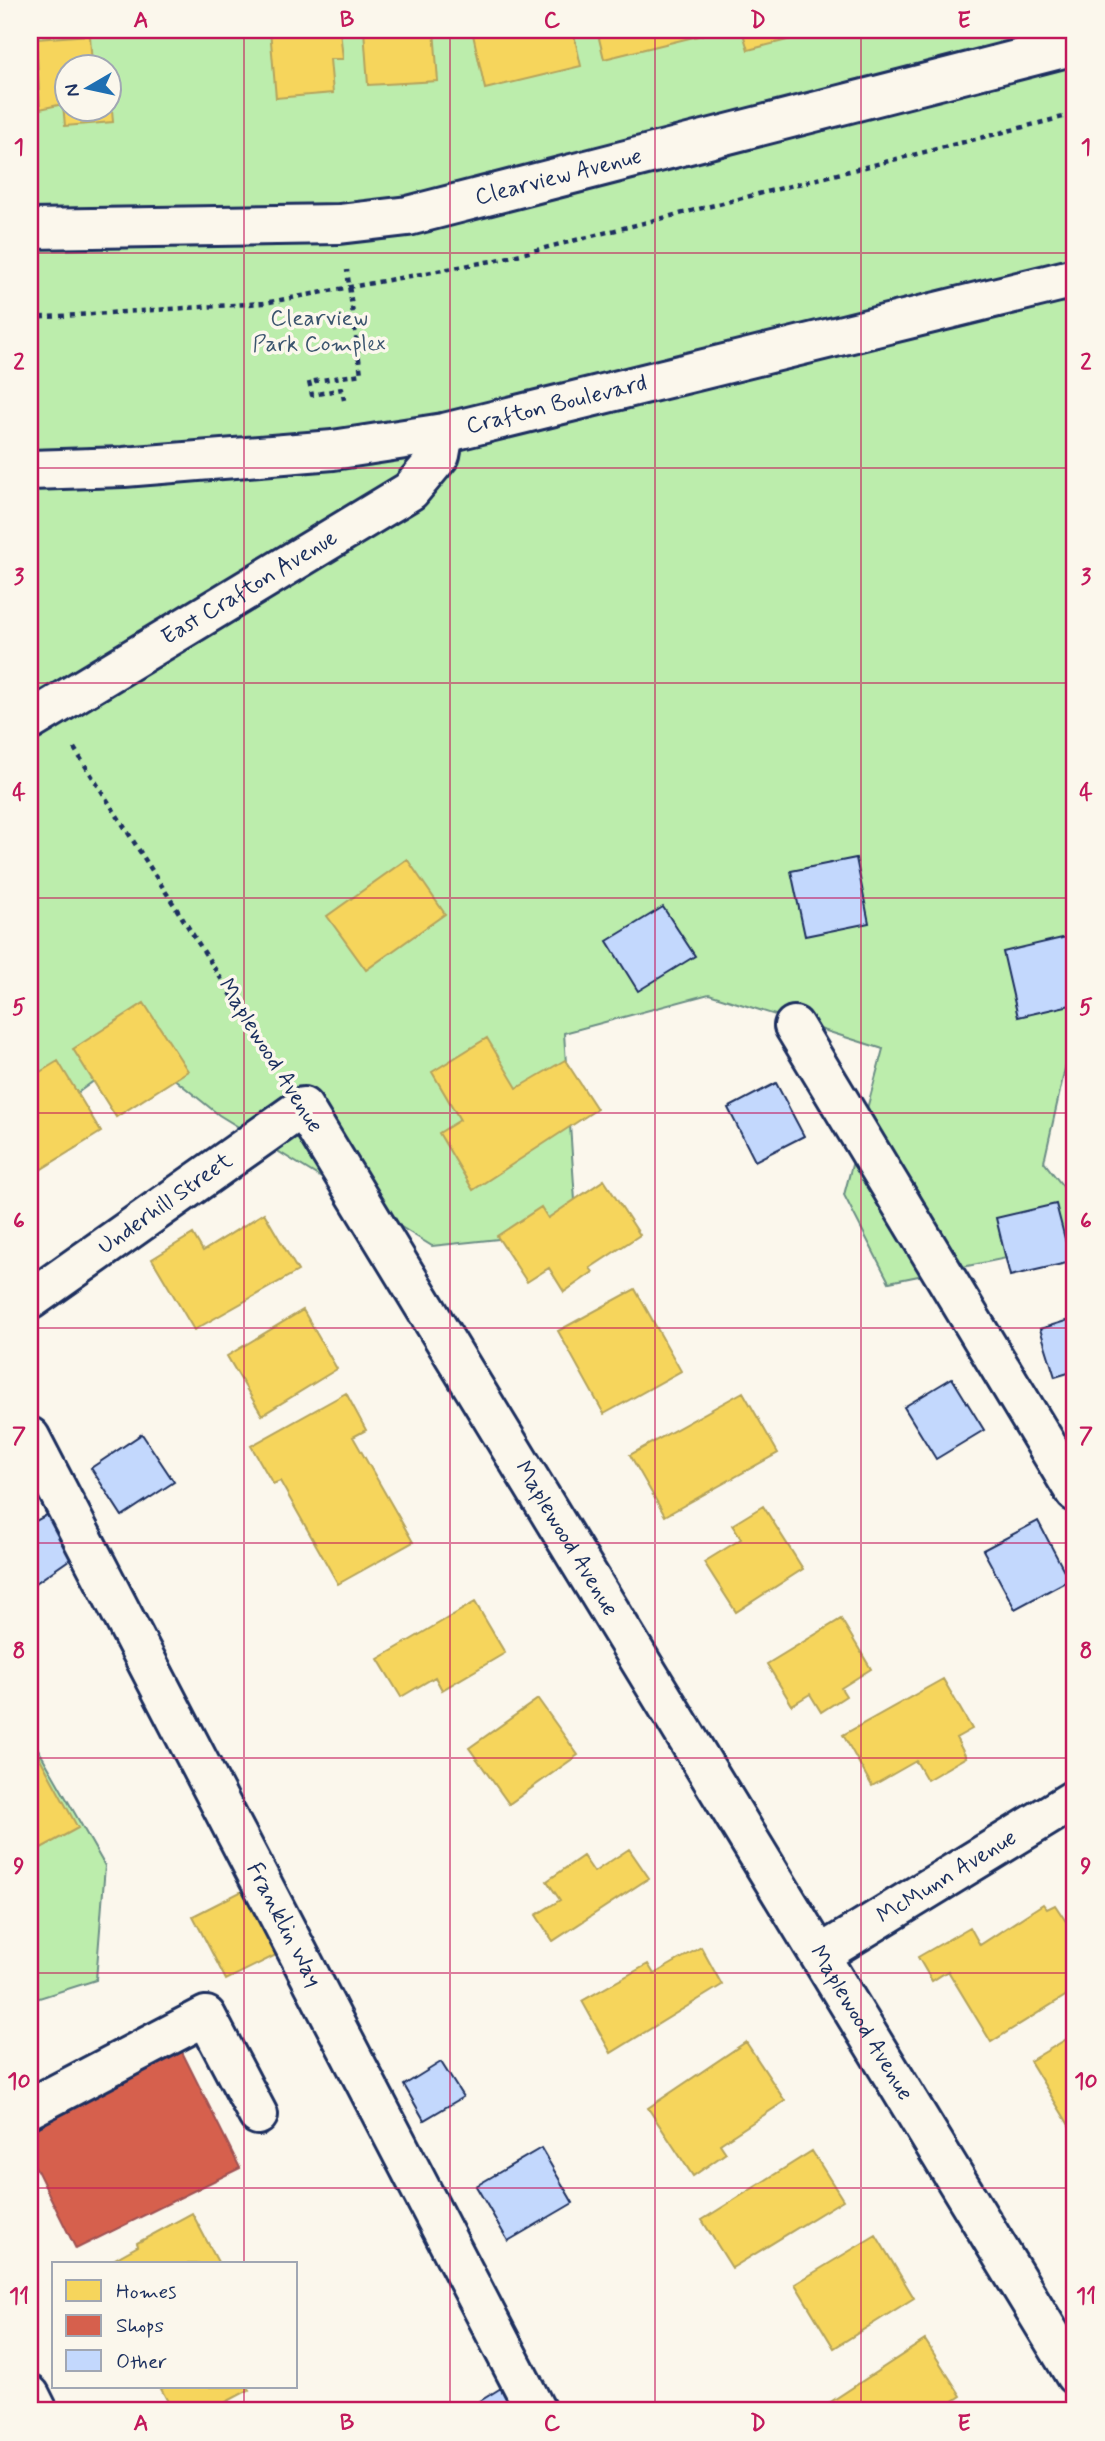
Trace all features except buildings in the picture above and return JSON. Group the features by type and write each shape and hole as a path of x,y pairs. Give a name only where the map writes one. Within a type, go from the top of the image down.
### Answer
{"street":[{"name":"Clearview Avenue","path":"30,229 339,224 408,216 1075,45"},
{"name":"Crafton Boulevard","path":"30,470 124,467 333,450 444,433 1075,278"},
{"name":"East Crafton Avenue","path":"39,715 410,491 440,455 444,433"},
{"path":"794,1026 1075,1492"},
{"name":"Underhill Street","path":"30,1300 303,1107"},
{"name":"Maplewood Avenue","path":"303,1107 1075,2375"},
{"name":"Franklin Way","path":"30,1437 536,2411"},
{"name":"McMunn Avenue","path":"820,1955 1075,1799"},
{"path":"30,2108 206,2016 258,2115"},
{"path":"30,2395 38,2411"}],"path":[{"path":"30,318 264,303 497,260 1075,114"},
{"path":"350,287 361,374 310,382 312,395 342,389 344,404 357,402"},
{"name":"Maplewood Avenue","path":"39,715 303,1107"}],"green space":[{"name":"Clearview Park Complex","path":"30,30 1075,30 1075,1057 1068,1055 1044,1162 1075,1202 1075,1244 889,1282 844,1195 883,1049 709,994 564,1033 577,1231 432,1246 219,1115 137,1049 30,1128"},
{"path":"30,1735 105,1866 96,1980 30,2001"}]}
